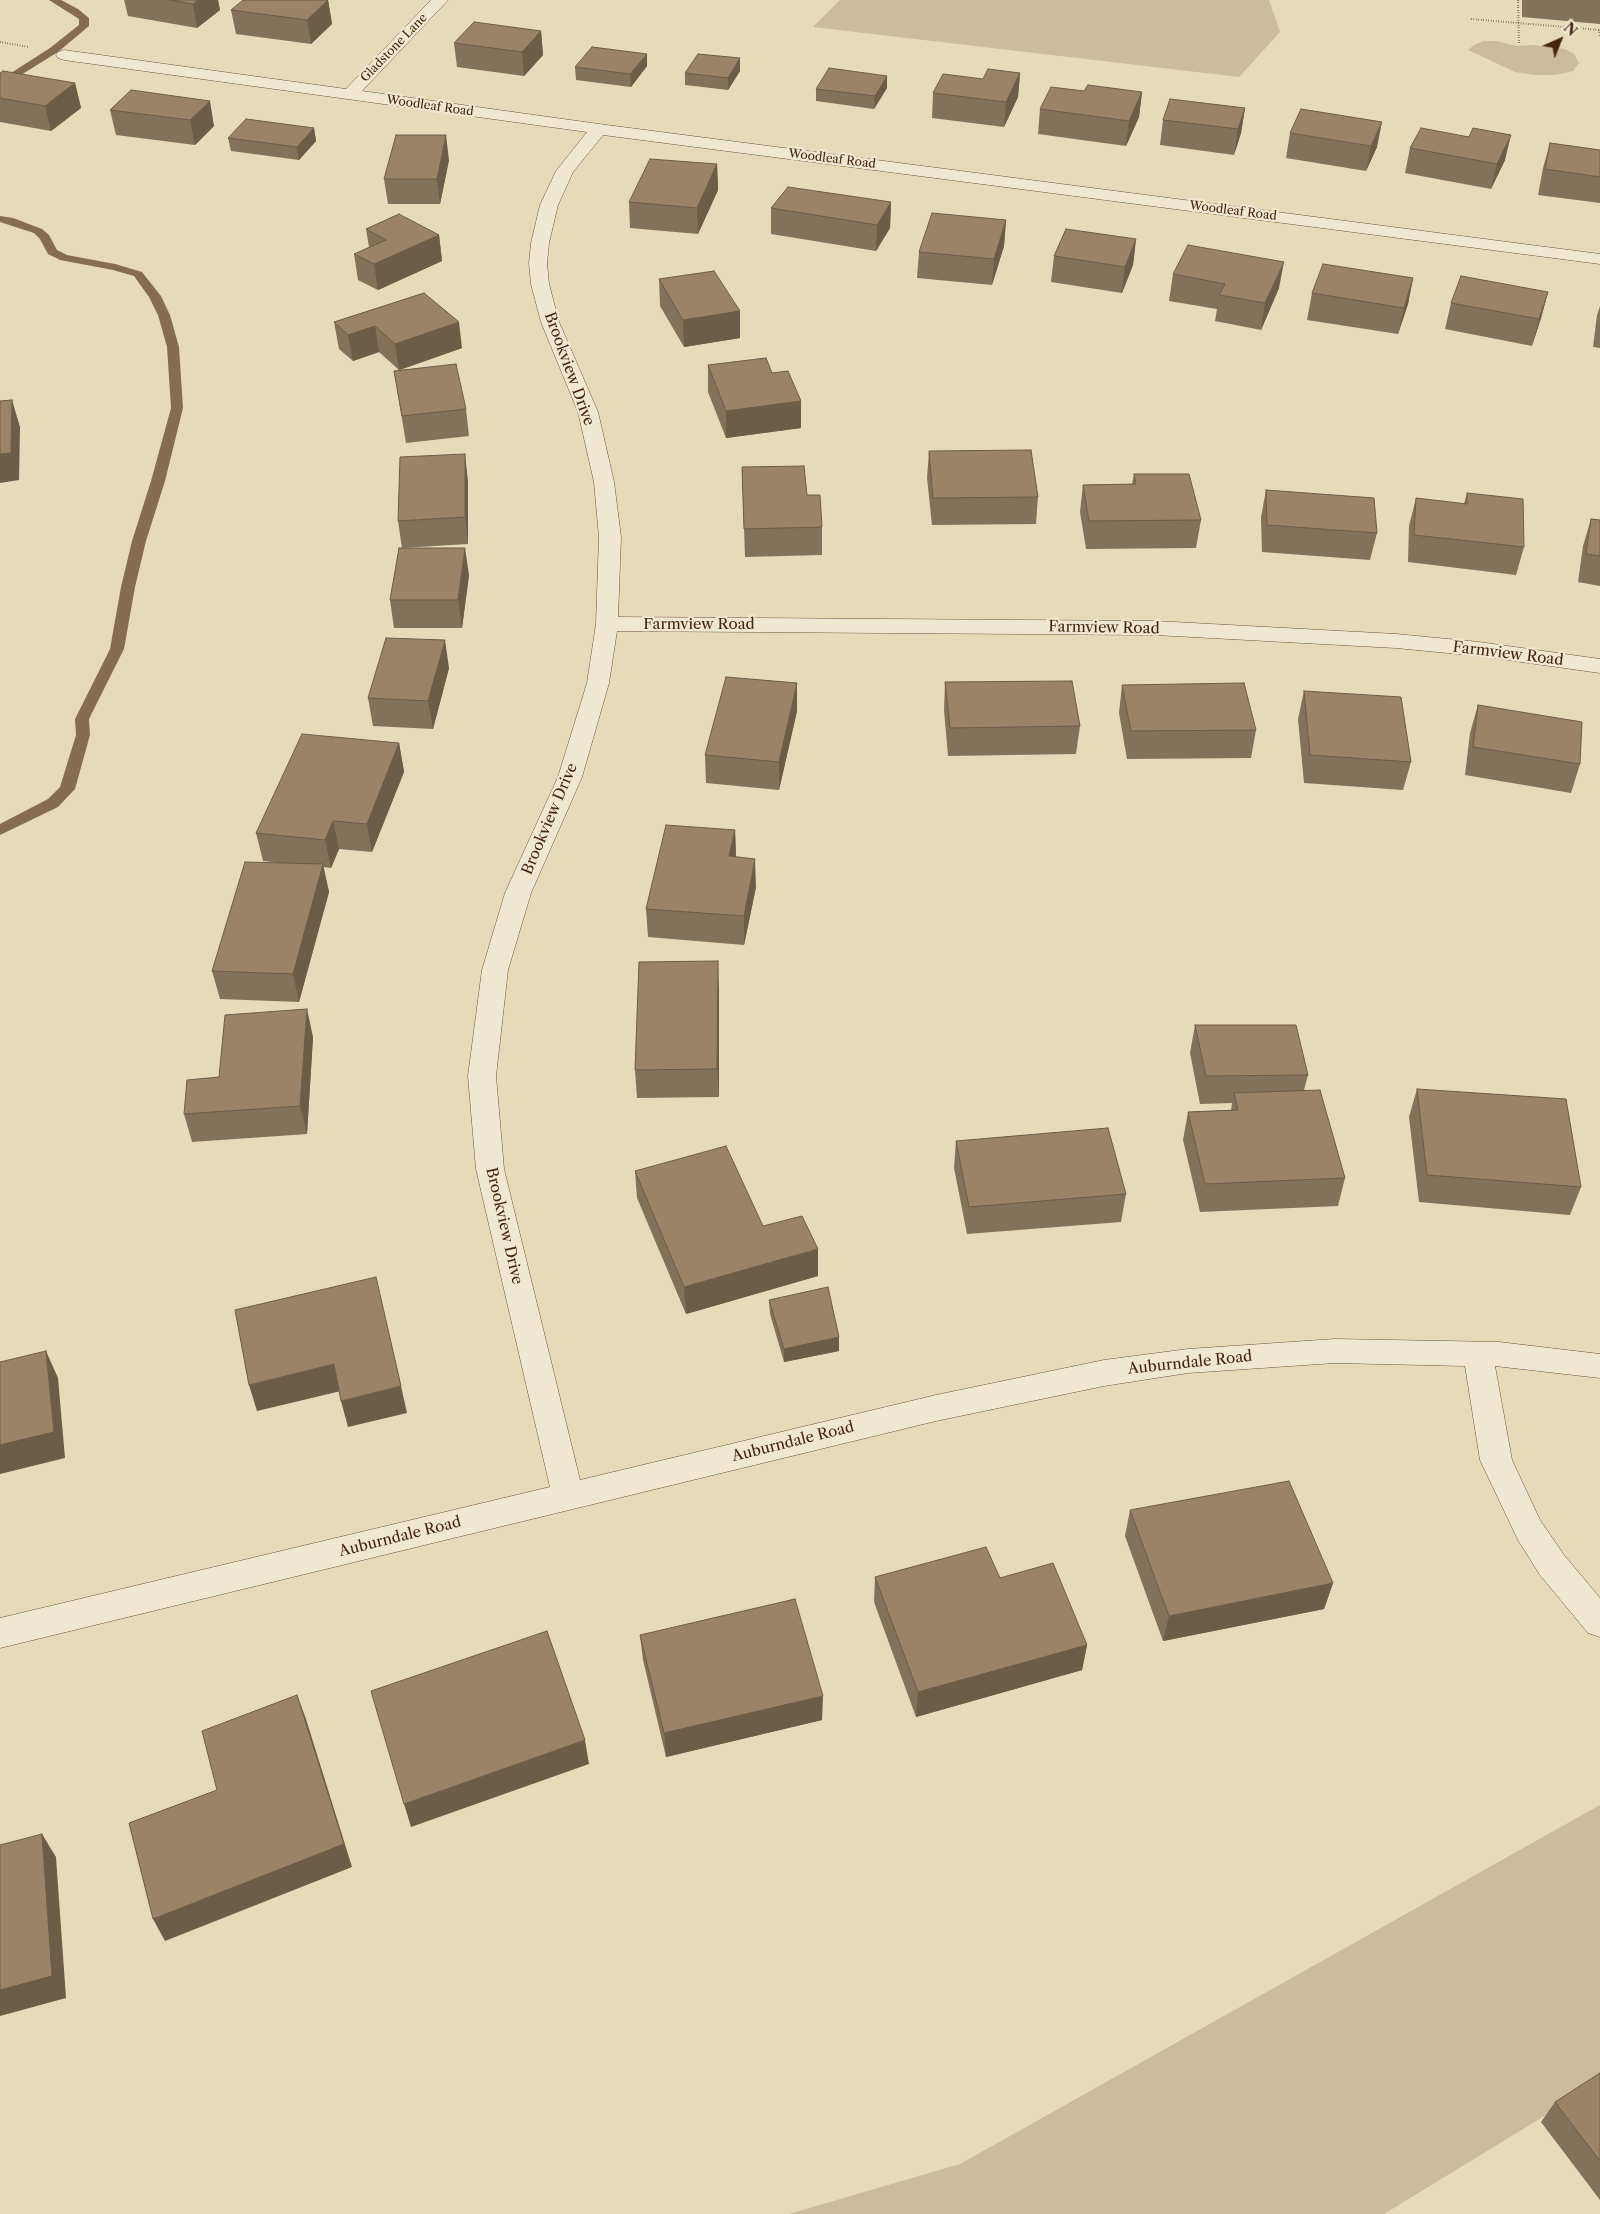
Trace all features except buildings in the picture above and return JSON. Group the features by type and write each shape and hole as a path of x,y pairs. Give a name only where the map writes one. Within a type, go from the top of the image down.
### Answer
{"street":[{"name":"Gladstone Lane","path":"349,95 440,0"},
{"name":"Woodleaf Road","path":"64,55 349,95 1600,259"},
{"name":"Brookview Drive","path":"568,1496 490,1169 482,1076 494,970 518,893 570,777 598,683 607,624 610,537 604,482 588,412 550,322 540,284 538,263 540,243 549,205 565,171 599,128"},
{"name":"Farmview Road","path":"607,624 1164,628 1396,641 1479,649 1600,666"},
{"name":"Auburndale Road","path":"0,1633 936,1408 1104,1373 1188,1361 1335,1352 1499,1354 1600,1366"},
{"path":"1478,1354 1496,1460 1529,1530 1552,1565 1600,1622"}],"path":[{"path":"1518,0 1519,45"},
{"path":"1471,19 1600,30 1600,37"},
{"path":"0,42 36,49"}],"shaded area":[{"path":"840,0 1269,0 1280,32 1239,77 813,27"},
{"path":"1484,41 1496,41 1517,46 1534,45 1565,49 1574,54 1579,63 1573,71 1555,75 1515,72 1468,50"},
{"path":"1600,1805 1600,2082 1384,2214 789,2214 960,2164"}],"waterway":[{"path":"0,85 54,50 84,26 84,18 54,0"},
{"path":"0,219 9,220 38,231 45,237 52,252 64,258 115,267 138,274 155,296 164,315 173,347 177,408 158,481 139,541 128,587 117,649 82,719 83,735 67,789 53,803 0,830"}]}
